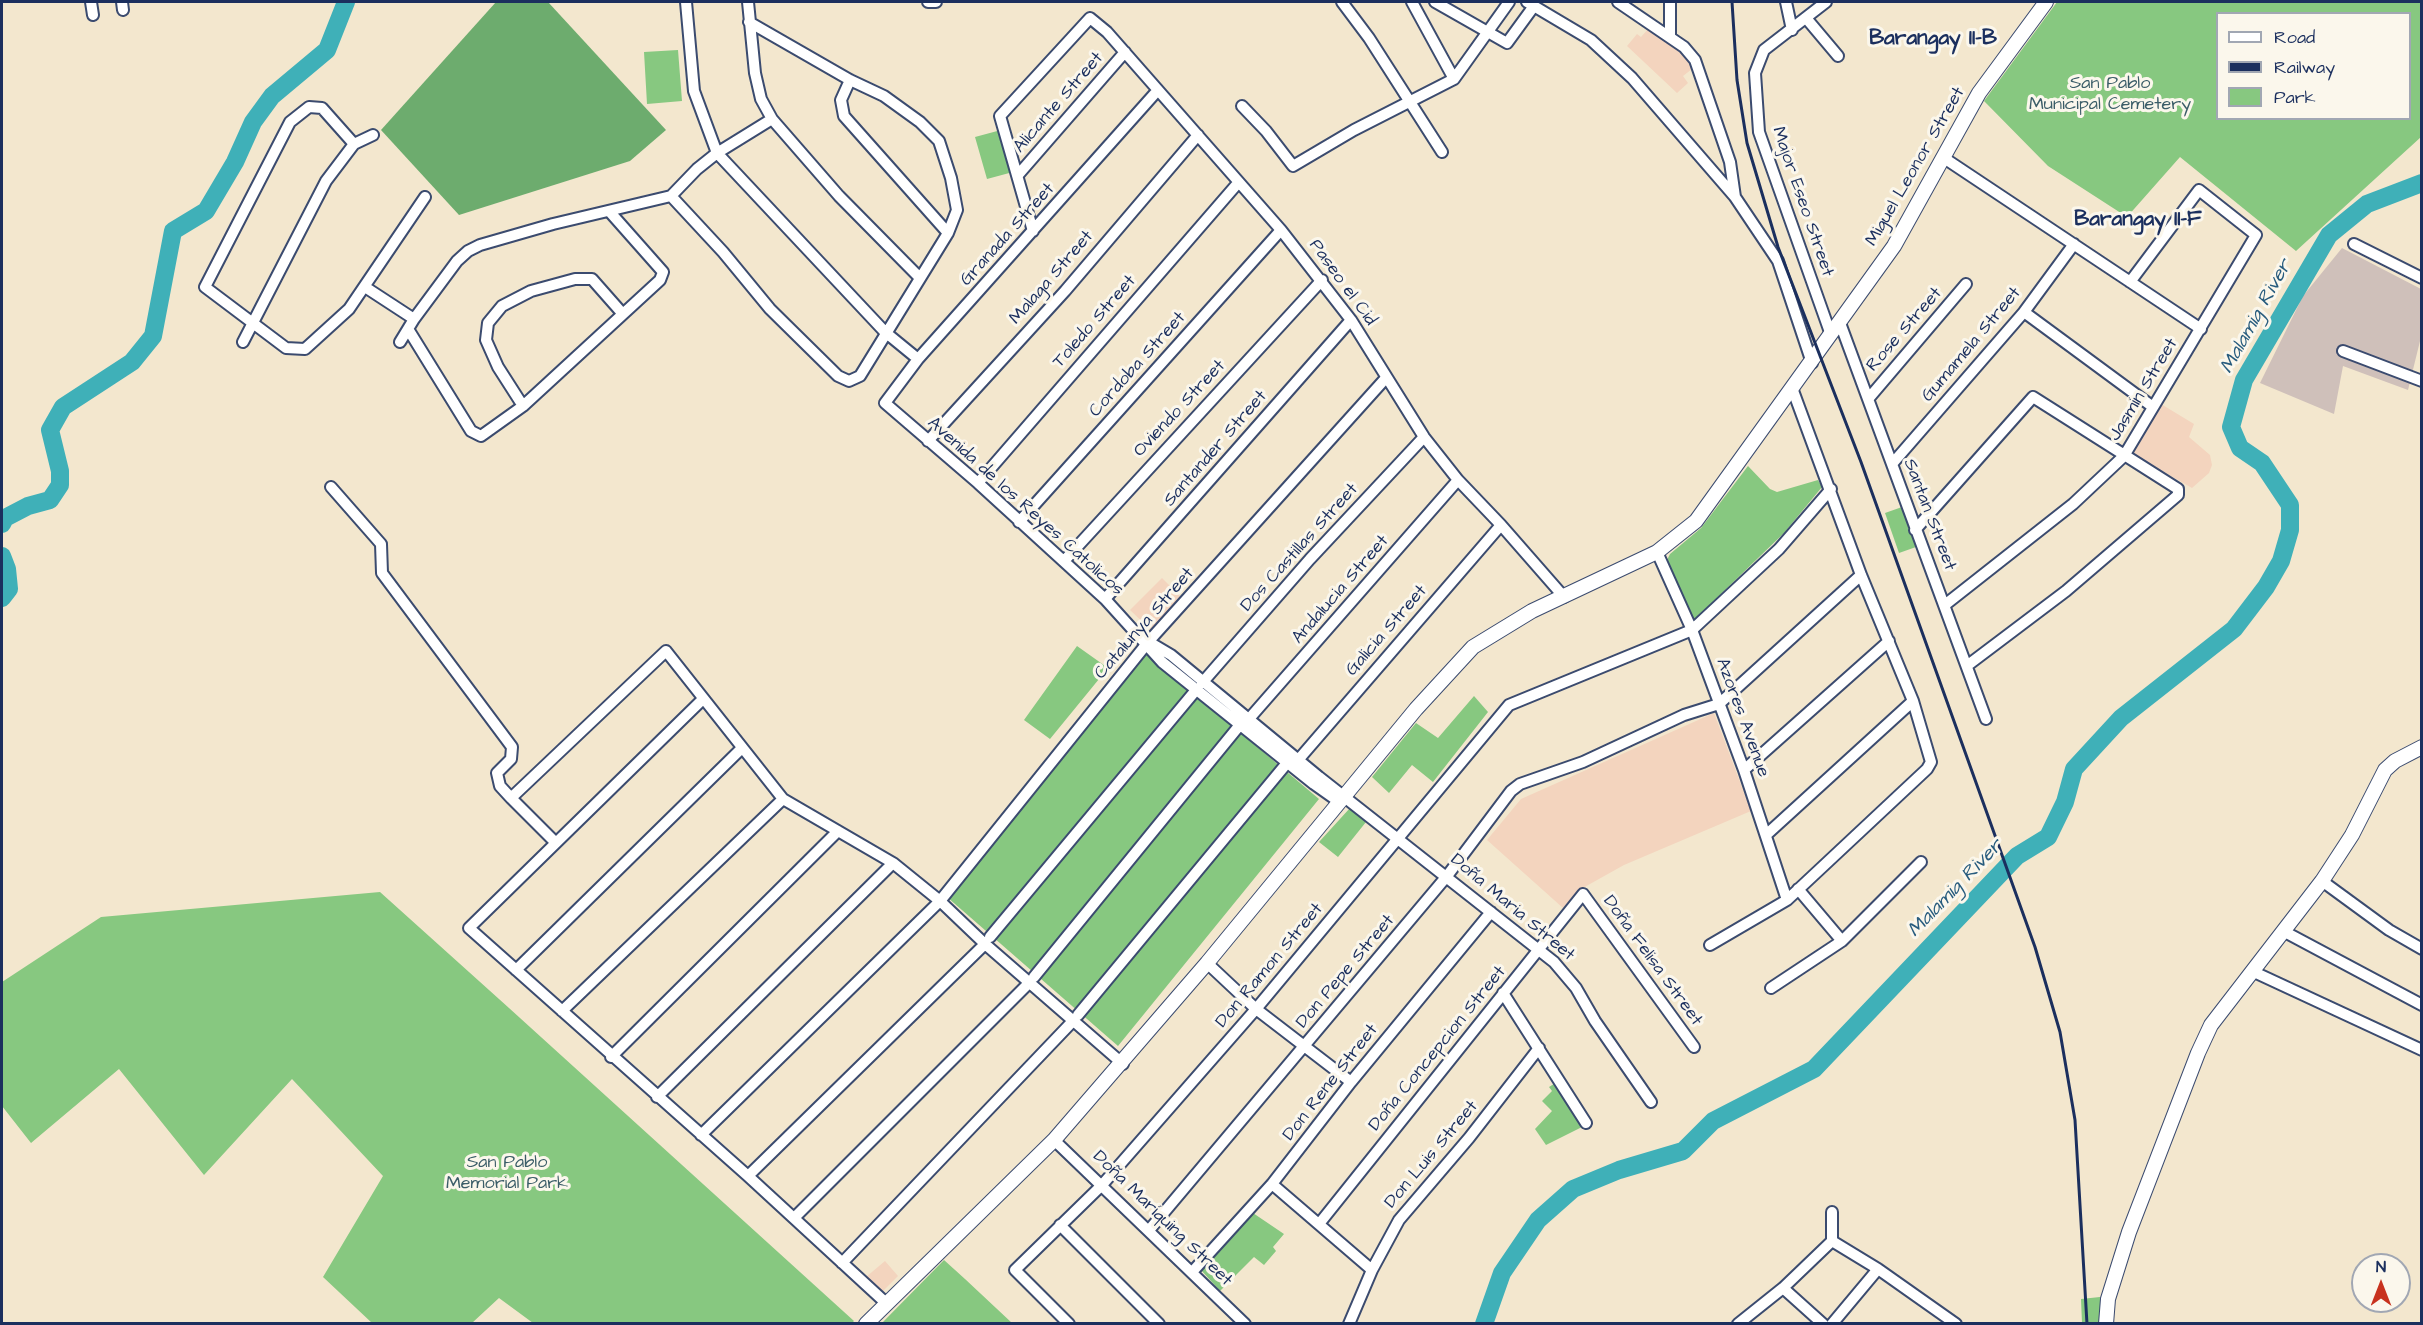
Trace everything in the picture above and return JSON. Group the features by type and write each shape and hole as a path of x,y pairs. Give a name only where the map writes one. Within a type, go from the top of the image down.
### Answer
{"street":[{"path":"91,2 93,15"},
{"path":"686,2 694,91 717,153 885,332 918,358"},
{"path":"748,2 755,73 761,99 772,119 839,196 919,277"},
{"path":"928,2 936,2"},
{"path":"1342,2 1442,152"},
{"path":"1412,2 1454,79"},
{"path":"1435,2 1507,43 1531,4 1591,40 1632,78 1736,197 1778,261 1816,357"},
{"path":"1242,106 1266,130 1293,166 1454,79 1509,2"},
{"path":"1618,2 1670,37 1695,60 1730,162 1736,197"},
{"path":"1670,2 1670,37"},
{"path":"1786,2 1792,30"},
{"name":"Major Eseo Street","path":"1826,2 1764,50 1755,73 1759,132 1831,335"},
{"name":"Miguel Leonor Street","path":"866,1323 1054,1140 1123,1064 1341,798 1416,709 1473,647 1502,627 1657,552 1696,521 1894,246 1993,70 2046,2"},
{"name":"Paseo el Cid","path":"1018,175 1000,116 1090,18 1125,52 1322,280 1424,437 1458,480 1551,579 1564,597"},
{"path":"1806,18 1838,56"},
{"path":"671,196 723,252 770,309 838,376 849,381 860,376 919,277 948,234 957,210 951,178 939,141 920,122 884,96 850,80 749,22"},
{"name":"Alicante Street","path":"1018,175 1125,52"},
{"path":"850,80 841,100 844,116 948,234"},
{"name":"Granada Street","path":"885,403 918,358 1158,90"},
{"path":"354,144 322,108 309,107 290,122 205,287 286,348 304,349 349,309 425,197"},
{"path":"400,342 457,261 468,251 503,238 671,196 697,169 717,153 772,119"},
{"path":"243,342 326,181 354,144 373,135"},
{"name":"Malaga Street","path":"928,441 1065,291 1198,135"},
{"path":"1944,158 2201,329"},
{"path":"1018,175 1033,231"},
{"name":"Toledo Street","path":"978,483 1238,183"},
{"name":"Jasmin Street","path":"1946,604 2073,504 2124,456 2256,235 2199,190 2130,282"},
{"path":"408,329 474,435 481,436 523,406 660,280 663,272 609,211"},
{"name":"Cordoba Street","path":"1019,522 1281,230"},
{"name":"Gumamela Street","path":"1892,464 2024,312 2074,244"},
{"path":"2354,244 2421,278"},
{"path":"523,406 498,368 486,340 488,323 502,306 531,291 575,279 592,279 622,313"},
{"name":"Oviendo Street","path":"1064,561 1322,280"},
{"name":"Rose Street","path":"1869,398 1966,284"},
{"path":"365,287 414,319"},
{"path":"2024,312 2153,407"},
{"name":"Santander Street","path":"1105,599 1350,320"},
{"name":"Santan Street","path":"1840,323 1915,530 1946,604 1986,718"},
{"path":"2343,351 2421,381"},
{"name":"Catalunya Street","path":"700,1135 940,901 1145,642 1385,379"},
{"path":"1710,945 1786,900 1929,766 1929,754 1912,701 1861,575 1792,388"},
{"path":"1915,530 2033,397 2124,456 2178,487 2178,495 2066,591 1968,665"},
{"name":"Avenida de los Reyes Catolicos","path":"885,403 1064,561 1105,599 1145,642 1244,723 1287,763 1341,798"},
{"name":"Dos Castillas Street","path":"748,1176 987,940 1199,686 1310,559 1424,437"},
{"name":"Andalucia Street","path":"794,1218 1032,980 1244,723 1458,480"},
{"path":"331,487 381,544 382,573 512,747 511,759 497,772 500,786 555,842"},
{"path":"1692,630 1779,549 1831,489"},
{"name":"Galicia Street","path":"1299,759 1501,525"},
{"name":"Azores Avenue","path":"1657,552 1692,630 1744,770 1786,900"},
{"path":"1719,704 1861,575"},
{"name":"Don Ramon Street","path":"1069,1323 1015,1270 1102,1185 1256,1009 1509,705 1692,630"},
{"path":"1744,770 1889,641"},
{"path":"511,798 666,651 741,749 783,799 893,863 987,940 1123,1064"},
{"path":"703,699 469,928 611,1057 748,1176 886,1303"},
{"path":"1766,836 1912,701"},
{"name":"Don Pepe Street","path":"1150,1229 1447,876 1510,791 1520,784 1583,762 1684,715 1719,704"},
{"name":"Avenida de los Reyes Catolicos","path":"1244,723 1299,759 1341,798"},
{"path":"2106,1323 2109,1299 2129,1232 2211,1025 2285,932 2322,881 2352,836 2385,770 2395,761 2421,747"},
{"path":"516,970 741,749"},
{"path":"842,1263 1075,1019 1287,763"},
{"name":"Doña Maria Street","path":"1341,798 1447,876 1566,974 1651,1102"},
{"path":"562,1011 783,799"},
{"path":"611,1057 838,831"},
{"path":"1771,988 1842,941 1921,862"},
{"path":"657,1096 893,863"},
{"path":"2322,881 2389,930 2421,949"},
{"path":"1798,889 1842,941"},
{"name":"Doña Concepcion Street","path":"1319,1224 1583,894"},
{"name":"Doña Felisa Street","path":"1583,894 1694,1047"},
{"name":"Don Rene Street","path":"1193,1271 1272,1184 1351,1082 1491,912"},
{"path":"2285,932 2421,1005"},
{"path":"1208,963 1256,1009 1351,1082"},
{"path":"2254,972 2421,1050"},
{"path":"1503,993 1586,1123"},
{"name":"Don Luis Street","path":"1349,1323 1372,1270 1405,1211 1469,1138 1539,1048"},
{"name":"Doña Mariquing Street","path":"1054,1140 1150,1229 1245,1323"},
{"path":"1272,1184 1372,1270"},
{"path":"1745,1321 1833,1241 1833,1212"},
{"path":"1060,1225 1159,1323"},
{"path":"1833,1241 1946,1314 1956,1323"},
{"path":"1832,1323 1878,1269"},
{"path":"1783,1288 1823,1323"},
{"path":"1938,1323 1946,1314"}],"shaded area":[{"path":"1649,28 1683,53 1692,69 1683,76 1688,83 1677,93 1627,46 1637,34 1641,37"},
{"path":"2342,248 2421,289 2421,337 2408,390 2343,366 2334,414 2260,383 2303,296"},
{"path":"2161,404 2194,424 2189,437 2210,455 2212,465 2209,473 2192,488 2131,453"},
{"path":"1162,578 1183,599 1152,631 1130,610"},
{"path":"1714,713 1751,811 1624,865 1581,889 1563,908 1487,840 1521,799"},
{"path":"885,1261 898,1276 881,1293 866,1277"}],"green space":[{"path":"496,2 548,2 666,130 630,161 459,215 381,130"},
{"name":"San Pablo Municipal Cemetery","path":"2057,2 2421,2 2421,137 2296,251 2180,157 2127,217 2048,166 1984,101"},
{"path":"678,50 682,101 647,104 644,52"},
{"path":"1001,130 1013,172 987,179 975,137"},
{"path":"1748,466 1770,489 1777,492 1818,480 1822,487 1784,533 1695,619 1690,617 1667,560 1670,554 1701,528"},
{"path":"1902,507 1916,547 1899,553 1885,513"},
{"path":"1077,646 1108,668 1050,739 1024,720"},
{"path":"1146,653 1319,799 1118,1046 947,897"},
{"path":"1474,696 1488,712 1433,782 1412,765 1389,793 1372,777 1416,723 1438,738"},
{"path":"1350,808 1366,822 1338,857 1319,842"},
{"name":"San Pablo Memorial Park","path":"380,892 854,1321 851,1324 533,1323 499,1298 472,1323 372,1323 323,1277 383,1176 292,1079 204,1175 119,1069 31,1143 2,1106 2,982 101,917"},
{"path":"1557,1082 1584,1126 1546,1145 1535,1129 1552,1111 1542,1101 1552,1091 1549,1087"},
{"path":"1253,1213 1284,1234 1273,1247 1276,1251 1264,1265 1254,1257 1220,1291 1201,1270"},
{"path":"944,1260 965,1279 1012,1323 882,1323"},
{"path":"2100,1297 2102,1323 2082,1323 2081,1299"}],"waterway":[{"path":"2,524 5,518 28,506 50,500 60,485 60,471 50,430 63,407 132,362 153,336 173,231 206,211 235,162 253,122 272,96 327,50 346,2"},
{"name":"Malamig River","path":"1484,1324 1502,1273 1538,1220 1573,1189 1619,1170 1683,1151 1713,1121 1814,1069 2017,856 2048,837 2065,802 2074,769 2121,718 2234,629 2266,587 2281,561 2290,530 2290,505 2262,463 2240,448 2231,427 2244,380 2329,235 2367,204 2422,183"},
{"path":"2,556 7,569 9,589 2,598"}],"railway":[{"path":"1732,2 1737,80 1747,143 1778,247 1861,462 2035,947 2060,1032 2075,1120 2087,1324"}],"district":[{"name":"Barangay II-B","path":"1933,40"},
{"name":"Barangay II-F","path":"2138,221"}]}
